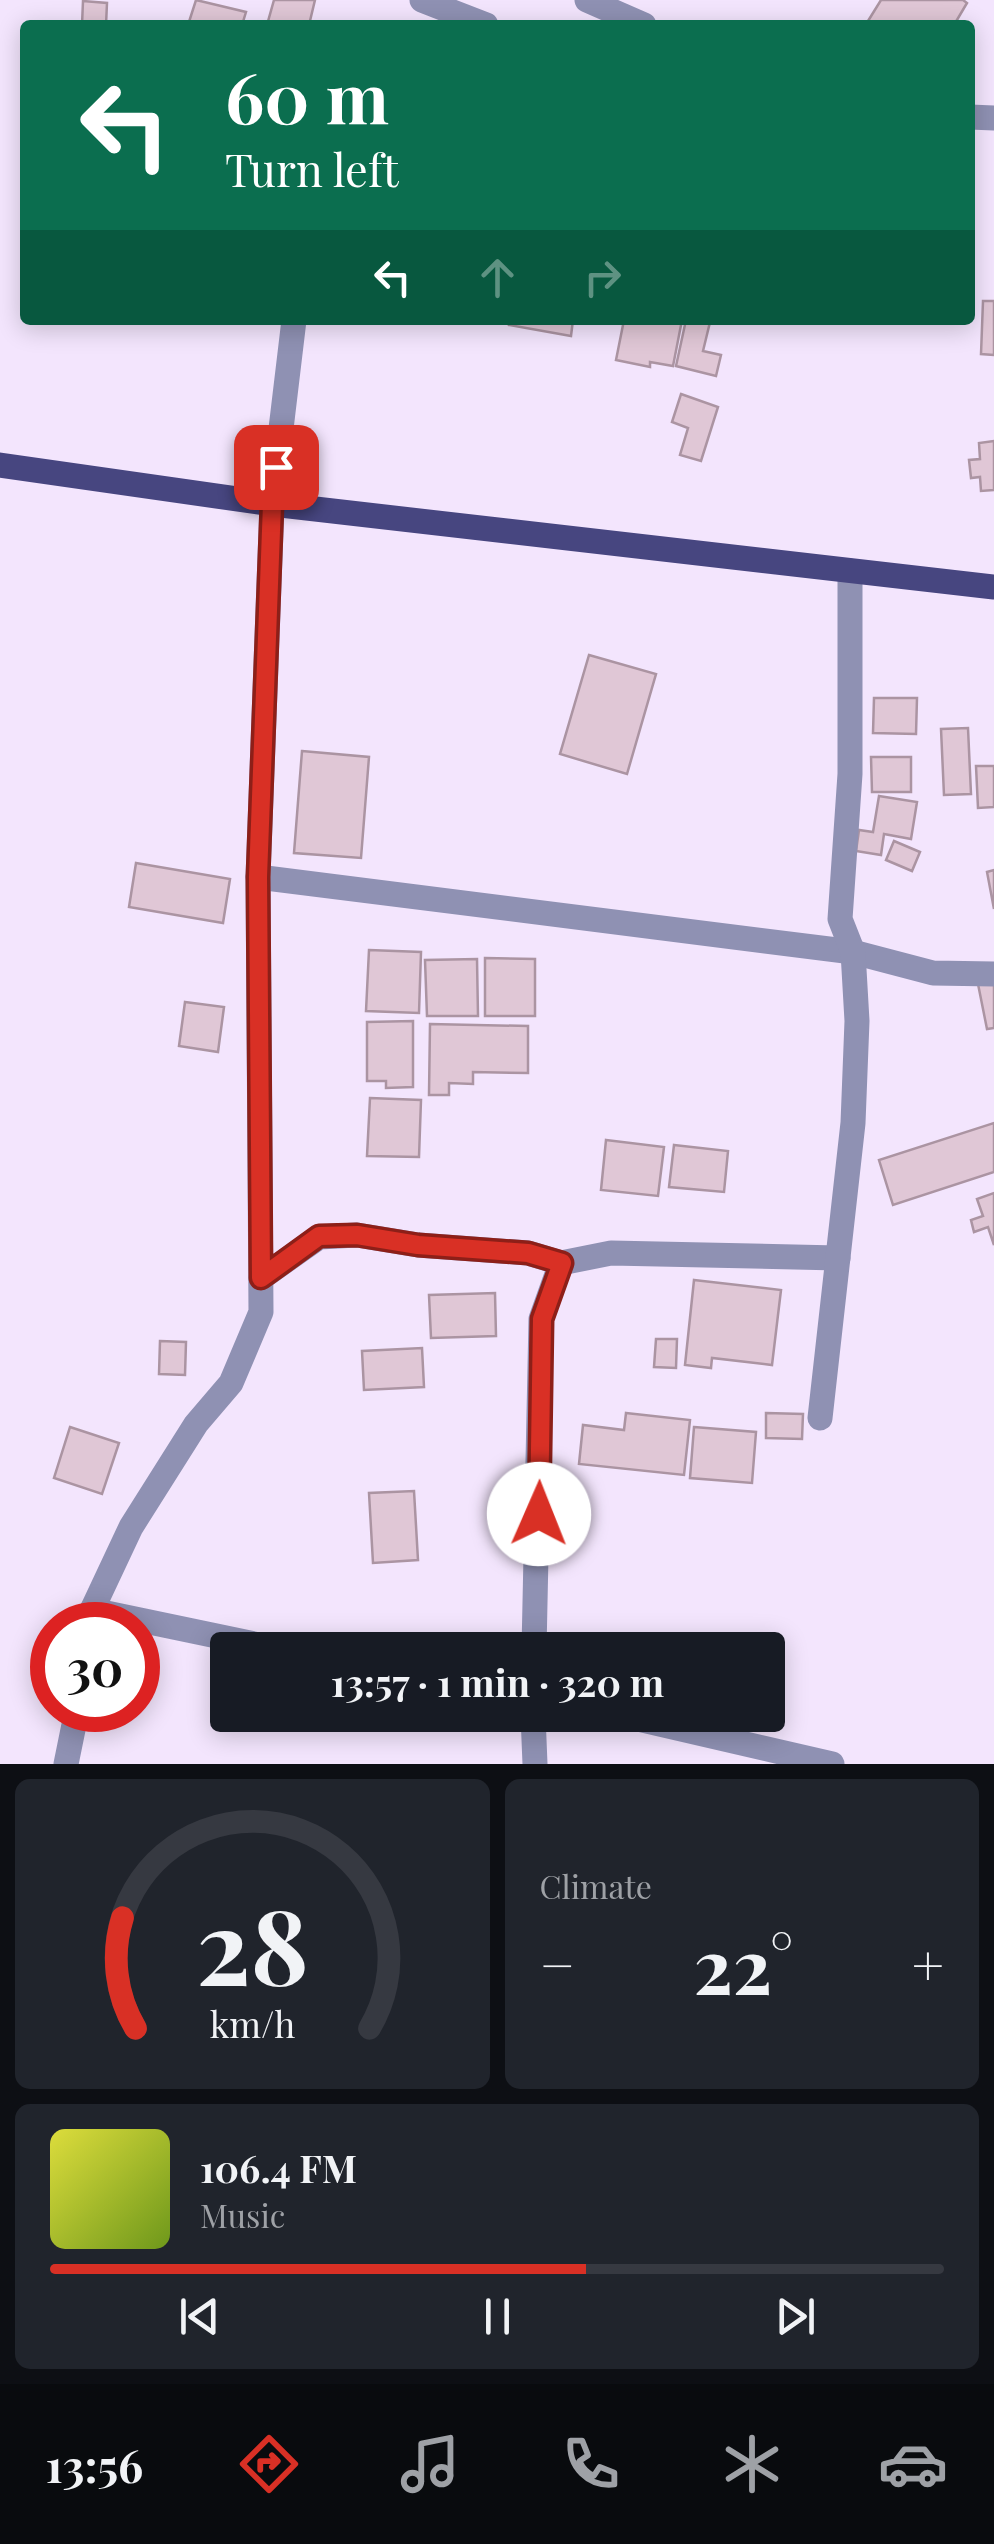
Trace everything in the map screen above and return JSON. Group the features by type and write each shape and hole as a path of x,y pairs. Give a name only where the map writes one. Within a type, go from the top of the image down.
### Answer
{"main road":[{"path":"0,465 272,504 994,587"}],"street":[{"path":"422,0 473,20"},
{"path":"587,0 633,14"},
{"path":"98,1602 131,1528 196,1424 231,1384 261,1312 258,877 272,504 293,325"},
{"path":"820,1418 853,1123 858,1021 853,952 840,920 850,774 850,571"},
{"path":"258,877 853,952 933,972 994,974"},
{"path":"261,1278 319,1236 357,1235 418,1245 528,1253 562,1263 611,1253 838,1258"},
{"path":"534,1632 542,1319 562,1263"},
{"path":"160,1629 210,1637"},
{"path":"66,1764 73,1732"},
{"path":"534,1732 535,1764"},
{"path":"693,1732 825,1763"}],"building":[{"path":"196,0 246,12 244,20 190,20"},
{"path":"274,0 315,0 310,20 268,20"},
{"path":"881,0 967,3 957,20 869,20"},
{"path":"83,1 107,3 106,20 82,20"},
{"path":"983,301 994,301 994,355 981,354"},
{"path":"509,325 572,325 571,336"},
{"path":"623,325 681,325 673,366 650,362 650,367 616,360"},
{"path":"685,325 709,325 703,351 721,355 716,376 676,366"},
{"path":"681,394 718,407 701,461 680,455 688,428 672,422"},
{"path":"994,441 994,490 981,491 980,477 971,478 969,460 980,459 979,443"},
{"path":"589,655 656,674 627,774 560,754"},
{"path":"874,698 917,698 916,734 873,733"},
{"path":"968,728 971,794 944,795 941,729"},
{"path":"302,751 369,757 361,858 294,853"},
{"path":"871,757 911,757 911,792 872,792"},
{"path":"976,766 994,766 994,807 978,808"},
{"path":"879,796 917,802 911,839 884,834 881,855 856,851 859,830 873,832"},
{"path":"894,841 920,852 912,871 886,860"},
{"path":"136,863 230,879 223,923 129,907"},
{"path":"994,870 994,909 987,872"},
{"path":"369,950 421,952 419,1013 366,1011"},
{"path":"485,958 535,959 535,1016 485,1016"},
{"path":"477,959 478,1016 427,1016 425,960"},
{"path":"994,981 994,1028 987,1029 978,984"},
{"path":"185,1002 224,1007 218,1052 179,1046"},
{"path":"413,1021 413,1087 386,1088 386,1081 367,1081 367,1022"},
{"path":"430,1024 528,1026 528,1073 473,1072 473,1084 449,1083 449,1095 429,1095"},
{"path":"370,1098 421,1100 419,1157 367,1156"},
{"path":"994,1123 994,1172 893,1205 879,1160"},
{"path":"606,1140 664,1147 658,1196 601,1190"},
{"path":"674,1145 728,1151 724,1192 669,1187"},
{"path":"994,1193 994,1245 988,1227 974,1232 971,1220 983,1216 977,1199"},
{"path":"694,1280 781,1290 772,1365 712,1358 711,1368 685,1365"},
{"path":"495,1293 496,1336 431,1338 429,1295"},
{"path":"656,1339 677,1339 676,1368 654,1367"},
{"path":"160,1341 186,1342 185,1375 159,1374"},
{"path":"422,1348 424,1387 364,1390 362,1351"},
{"path":"626,1413 690,1420 684,1475 579,1464 583,1425 624,1430"},
{"path":"766,1413 803,1414 802,1439 766,1438"},
{"path":"70,1427 119,1443 102,1494 54,1478"},
{"path":"694,1427 756,1432 752,1483 690,1478"},
{"path":"414,1491 418,1560 373,1563 369,1493"}],"route":[{"path":"276,467 258,877 261,1278 319,1236 357,1235 418,1245 528,1253 562,1263 542,1319 539,1514"}]}
